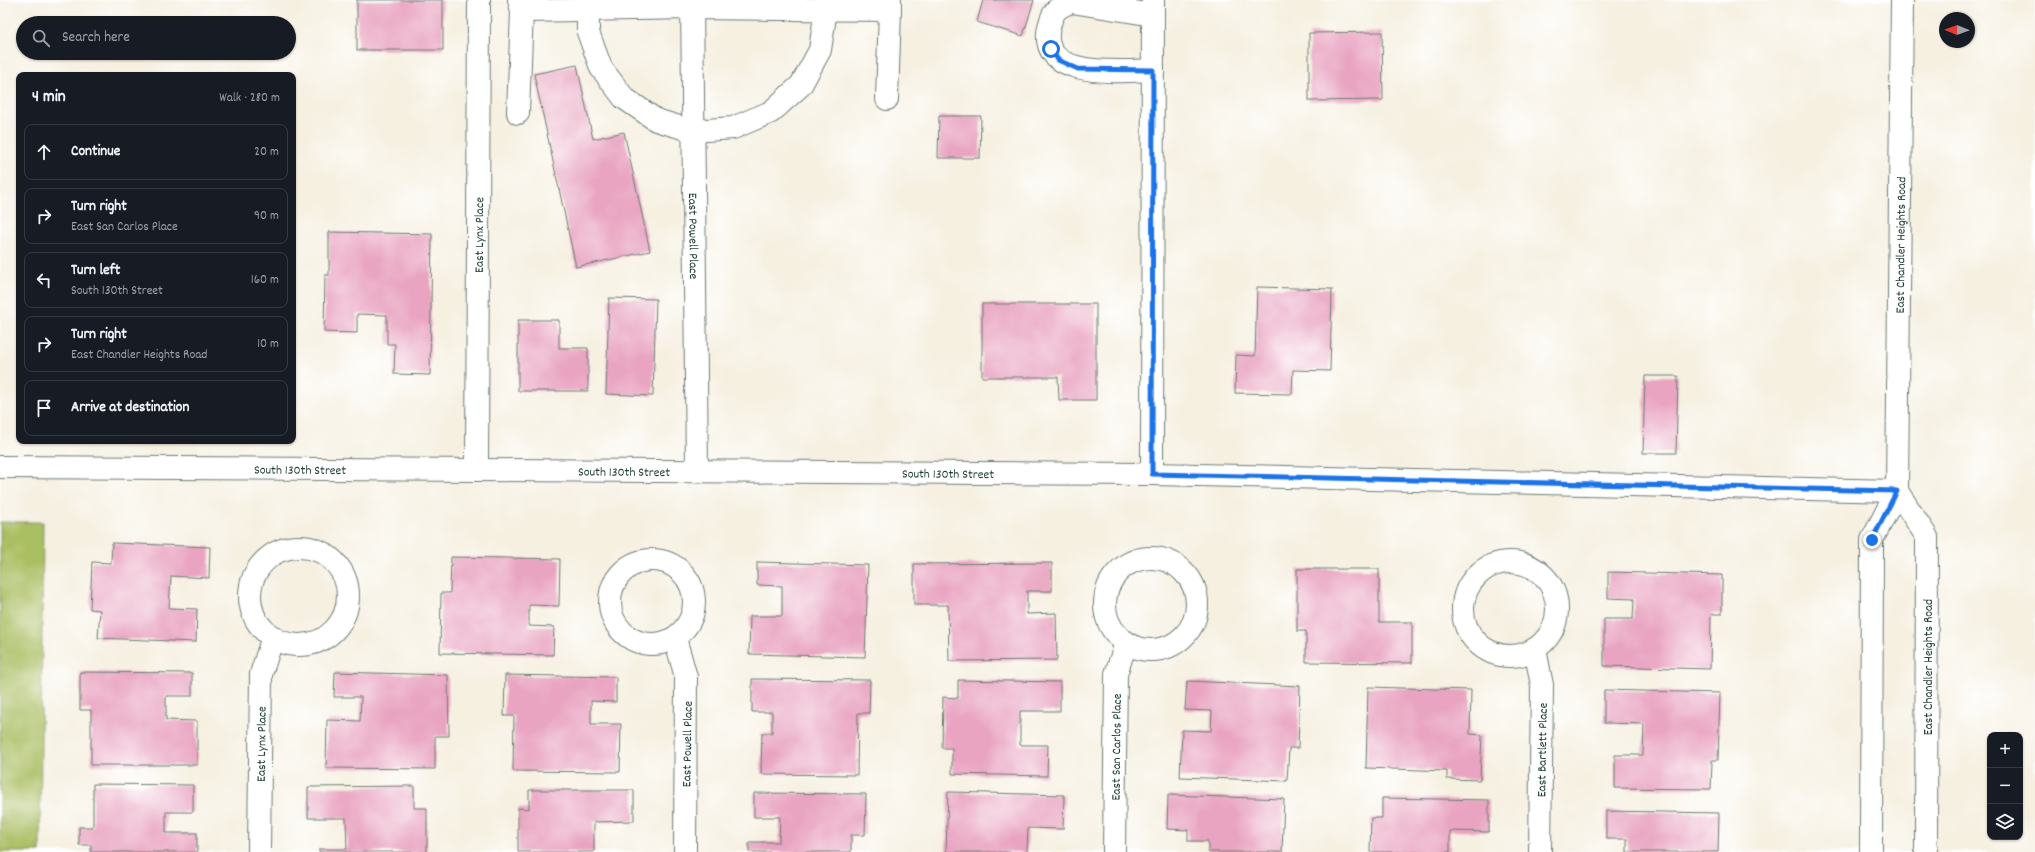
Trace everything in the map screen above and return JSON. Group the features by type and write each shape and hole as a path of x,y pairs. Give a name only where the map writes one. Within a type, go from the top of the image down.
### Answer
{"street":[{"name":"East Lynx Place","path":"476,470 479,0"},
{"name":"East Chandler Heights Road","path":"1871,852 1872,540 1897,491 1902,0"},
{"path":"1152,474 1153,70 1153,8 1072,2 1059,6 1052,16 1047,36 1051,49 1058,60 1078,69 1153,70"},
{"path":"518,113 521,6 692,4 890,5 887,99"},
{"name":"East Powell Place","path":"692,4 697,471"},
{"path":"588,5 588,32 601,68 624,98 656,120 693,131 733,128 771,112 801,86 820,50 826,5"},
{"name":"South 130th Street","path":"0,467 1152,474 1897,491"},
{"name":"East Chandler Heights Road","path":"1897,491 1927,537 1926,852"},
{"path":"296,546 311,548 326,554 337,565 345,578 347,593 346,608 340,622 330,634 316,641 302,645 286,643 273,638 261,627 253,614 249,599 251,583 257,569 268,557 281,550 296,546"},
{"path":"1155,557 1170,561 1183,569 1192,582 1197,596 1197,611 1192,626 1182,638 1170,647 1147,650 1140,649 1126,643 1114,633 1106,619 1104,604 1106,588 1114,575 1126,564 1140,558 1155,557"},
{"path":"1501,562 1516,562 1536,570 1542,574 1551,585 1557,598 1557,613 1554,628 1546,640 1536,650 1522,655 1507,657 1492,654 1479,646 1469,634 1464,620 1463,604 1467,590 1475,577 1487,568 1501,562"},
{"name":"East Lynx Place","path":"259,852 261,674 273,638"},
{"name":"East Powell Place","path":"675,638 686,677 685,852"},
{"name":"East San Carlos Place","path":"1114,852 1116,674 1126,643"},
{"name":"East Bartlett Place","path":"1536,650 1542,685 1540,852"}],"green space":[{"path":"0,522 43,522 40,852 0,852"}],"building":[{"path":"357,0 443,0 443,50 357,50"},
{"path":"983,0 1034,0 1023,36 977,22"},
{"path":"1382,32 1383,100 1309,101 1309,33"},
{"path":"577,65 593,139 624,132 650,251 576,267 534,74"},
{"path":"939,116 981,116 980,158 938,158"},
{"path":"329,232 432,234 430,375 394,374 395,344 387,344 387,315 357,314 357,333 324,332 325,275 329,275"},
{"path":"1257,287 1332,289 1330,371 1293,370 1292,394 1235,393 1236,355 1255,356"},
{"path":"609,298 656,299 653,396 606,394"},
{"path":"982,304 1096,304 1096,400 1059,400 1058,377 982,377"},
{"path":"518,320 559,320 559,348 588,348 588,391 518,391"},
{"path":"1645,376 1678,376 1676,453 1643,453"},
{"path":"112,543 210,547 209,578 171,576 169,608 197,609 196,642 98,638 100,610 90,609 92,562 111,563"},
{"path":"451,557 560,559 559,606 529,605 529,626 554,627 553,655 440,653 441,593 450,593"},
{"path":"757,562 868,565 865,657 749,654 750,616 782,616 782,586 757,585"},
{"path":"1052,563 1052,591 1027,591 1027,614 1056,613 1057,660 949,661 948,605 914,605 914,564"},
{"path":"1297,569 1379,569 1379,622 1412,622 1412,663 1306,662 1306,631 1297,631"},
{"path":"1608,572 1722,575 1722,614 1711,614 1710,669 1604,666 1604,619 1633,619 1634,599 1608,598"},
{"path":"80,672 192,673 192,696 166,696 166,720 197,721 197,765 91,765 91,710 80,710"},
{"path":"335,672 448,675 449,736 435,736 435,769 326,768 327,720 360,721 361,697 334,697"},
{"path":"505,675 616,677 616,702 591,701 591,724 621,724 620,772 513,771 514,716 504,716"},
{"path":"752,679 870,680 869,713 858,713 857,775 761,774 762,733 772,733 772,712 752,712"},
{"path":"958,680 1060,682 1060,711 1020,711 1020,745 1048,745 1047,776 952,774 952,748 942,748 943,697 958,698"},
{"path":"1187,681 1300,686 1298,748 1289,748 1287,781 1180,777 1182,730 1211,731 1212,711 1185,710"},
{"path":"1368,687 1471,690 1470,734 1482,735 1480,780 1447,779 1447,771 1366,768"},
{"path":"1604,690 1720,693 1718,760 1712,760 1711,789 1615,788 1615,755 1643,755 1644,724 1604,723"},
{"path":"93,784 193,785 193,812 166,812 166,833 197,833 197,852 91,852 91,845 79,845 79,827 93,827"},
{"path":"414,786 414,808 427,808 427,852 319,852 319,849 347,849 346,818 308,818 308,787"},
{"path":"529,790 634,790 634,821 594,822 594,852 518,852 518,808 529,809"},
{"path":"948,792 1064,795 1063,829 1028,828 1027,852 946,852"},
{"path":"754,793 866,794 865,835 851,835 851,852 749,852 749,842 779,842 780,817 754,817"},
{"path":"1168,795 1284,799 1282,852 1208,852 1208,841 1188,841 1188,830 1167,829"},
{"path":"1382,798 1489,800 1489,832 1450,831 1450,852 1370,852 1371,818 1382,818"},
{"path":"1606,811 1719,813 1718,852 1627,852 1627,839 1606,839"}],"route":[{"path":"1051,49 1058,60 1078,69 1153,70 1152,474 1897,491 1872,540"}]}
